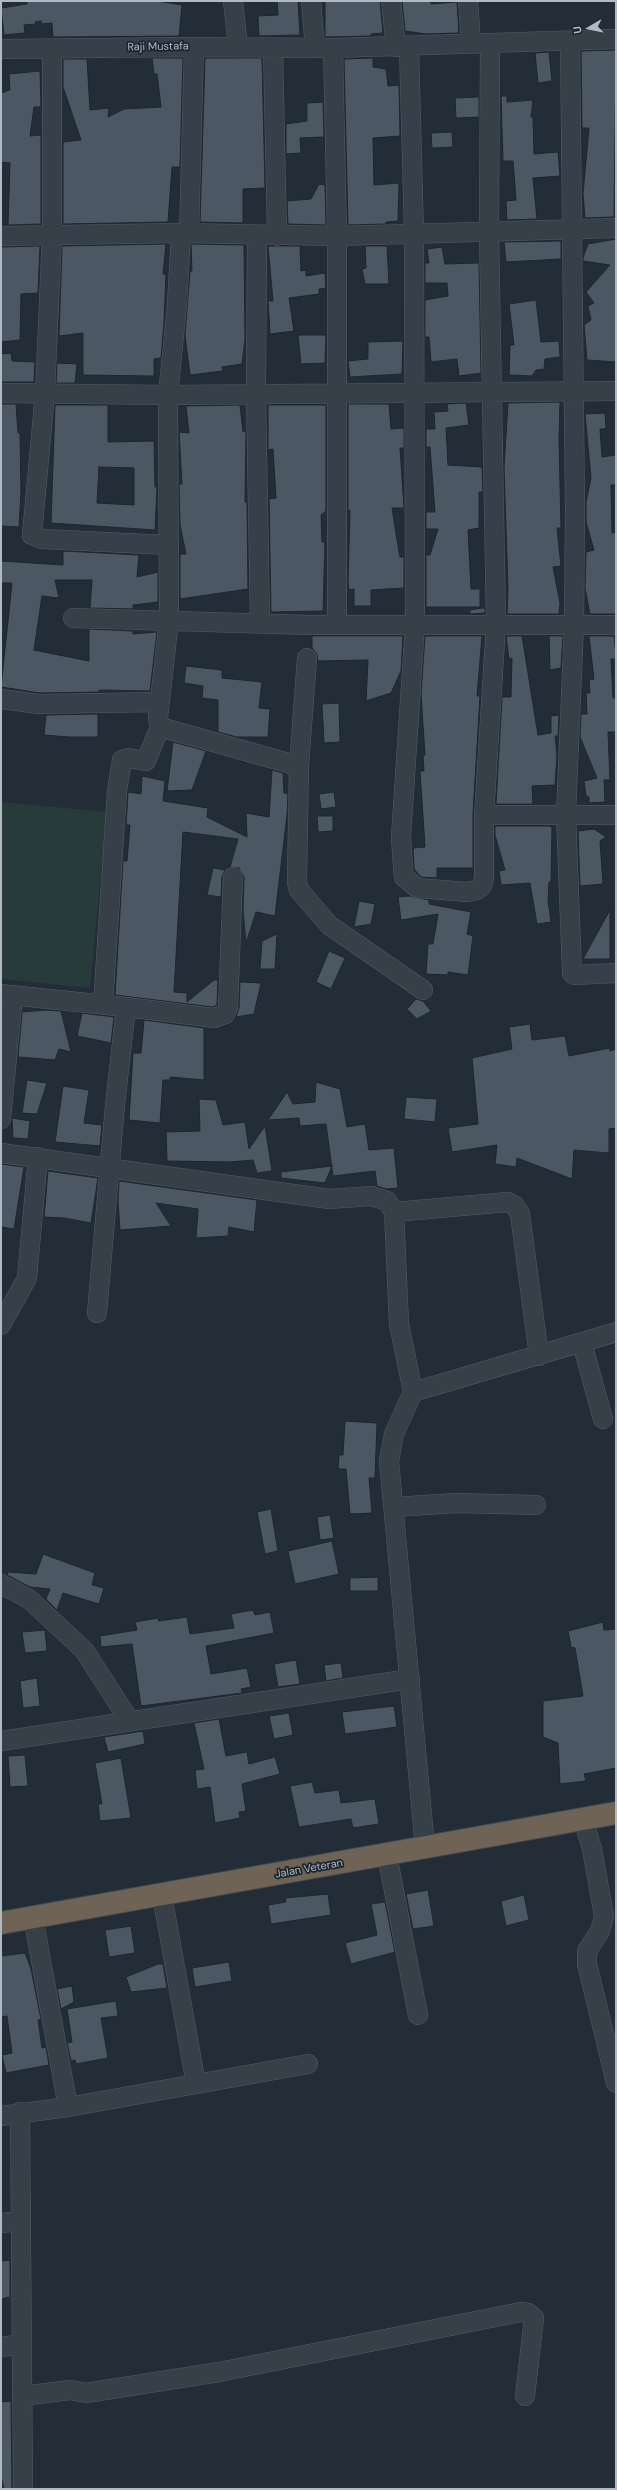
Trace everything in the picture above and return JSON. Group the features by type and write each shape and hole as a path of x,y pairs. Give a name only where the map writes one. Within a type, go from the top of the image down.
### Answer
{"highway":[{"name":"Jalan Veteran","path":"1,1923 616,1813"}],"street":[{"path":"233,1 238,47"},
{"path":"311,1 324,48 336,236 337,624"},
{"path":"391,1 402,47 414,234 415,624 401,837 404,877 417,888 467,892 476,890 482,886 484,878 484,815 496,624 489,231 490,43"},
{"path":"468,1 471,43"},
{"name":"Raji Mustafa","path":"1,50 194,47 402,47 471,43 616,39"},
{"path":"570,41 570,228 575,511 574,625 566,814 572,973 574,975 616,973"},
{"path":"103,1005 117,791 122,760 128,758 146,761 160,727 160,702 169,620 168,395 185,234 194,47"},
{"path":"273,48 278,236"},
{"path":"52,50 52,234 45,393 32,535 42,539 169,545"},
{"path":"1,236 52,234 185,234 336,236 570,228 616,228"},
{"path":"258,236 256,393 260,623"},
{"path":"1,393 168,395 336,392 616,391"},
{"path":"73,618 337,624 616,624"},
{"path":"307,658 299,766 297,882 299,890 329,925 424,990"},
{"path":"1,699 39,704 160,702"},
{"path":"160,727 299,766"},
{"path":"484,815 616,815"},
{"path":"1,1119 7,995 126,1007 214,1018 225,1014 228,1008 233,877"},
{"path":"97,1313 109,1168 126,1007"},
{"path":"1,1153 329,1198 372,1196 387,1200 394,1212 399,1324 413,1392 394,1434 389,1461 425,1848"},
{"path":"1,1325 27,1278 38,1157"},
{"path":"394,1212 508,1202 515,1206 520,1214 539,1356"},
{"path":"413,1392 616,1332"},
{"path":"582,1343 602,1419"},
{"path":"394,1507 457,1502 536,1505"},
{"path":"1,1584 30,1599 84,1650 129,1720"},
{"path":"1,1741 129,1720 410,1679"},
{"path":"583,1819 592,1849 604,1916 600,1931 587,1951 587,1964 616,2083"},
{"path":"386,1855 418,2015"},
{"path":"162,1895 196,2084"},
{"path":"34,1917 68,2107"},
{"path":"1,2116 20,2112 68,2107 308,2064"},
{"path":"20,2112 23,2489"},
{"path":"1,2223 21,2221"},
{"path":"22,2396 70,2390 86,2394 219,2372 521,2312 528,2313 534,2318 524,2396"},
{"path":"1,2347 22,2344"}],"shaded area":[{"path":"1,802 107,812 90,988 1,979"}],"building":[{"path":"27,1 157,1 182,5 179,36 53,37 52,23 42,24 41,21 35,22 36,24 24,25 25,33 4,35 1,8 27,4"},
{"path":"277,1 298,1 300,35 259,36 258,16 278,15"},
{"path":"325,1 380,1 383,33 371,34 371,36 325,37"},
{"path":"402,1 431,1 431,4 457,2 459,33 426,34 405,31"},
{"path":"616,50 614,217 585,218 583,194 589,128 582,128 581,51"},
{"path":"549,52 552,81 538,83 535,53"},
{"path":"152,58 183,58 180,167 172,167 168,222 63,224 63,142 81,140 63,87 63,59 87,59 90,110 109,108 108,117 124,109 161,107 157,74 154,74"},
{"path":"205,58 262,58 265,188 243,189 243,223 200,222"},
{"path":"373,58 373,67 386,69 388,86 399,85 400,136 373,138 374,185 399,183 398,221 386,222 386,224 348,225 344,59"},
{"path":"40,71 41,107 34,107 30,136 41,135 41,224 8,225 10,163 1,162 1,93 10,90 9,74"},
{"path":"501,96 507,96 507,102 533,100 531,117 533,117 534,154 558,152 560,176 533,178 537,219 507,220 506,201 516,200 513,161 503,161"},
{"path":"479,97 479,117 456,118 455,98"},
{"path":"323,102 324,137 300,138 301,153 286,154 286,124 307,121 307,103"},
{"path":"452,132 453,147 432,148 431,133"},
{"path":"319,184 325,185 326,225 288,224 287,201 311,199"},
{"path":"616,239 616,362 587,360 584,325 591,320 588,306 594,303 586,292 610,265 583,261 583,258 588,244"},
{"path":"561,241 561,259 506,262 504,242"},
{"path":"166,244 163,274 166,274 161,358 154,359 154,376 83,375 83,333 59,336 62,246"},
{"path":"191,244 244,245 245,339 242,364 222,367 223,371 190,375 185,335 190,271 192,271"},
{"path":"40,246 38,293 21,294 20,340 1,342 1,247"},
{"path":"268,246 300,246 301,271 306,270 306,276 325,273 326,288 319,289 319,294 289,298 294,331 270,334 268,301 273,301"},
{"path":"365,246 387,246 389,284 365,284 362,269 366,268"},
{"path":"442,247 445,264 479,263 481,373 459,376 457,359 431,362 429,337 425,337 425,300 448,296 447,283 425,283 425,263 429,263 427,249"},
{"path":"536,300 541,342 559,341 560,357 545,359 544,369 536,370 532,376 509,375 510,345 514,345 509,304"},
{"path":"298,335 326,335 325,363 301,364"},
{"path":"403,341 402,374 350,377 348,361 368,359 368,342"},
{"path":"11,353 12,361 35,362 34,382 1,382 1,354"},
{"path":"57,363 77,364 75,383 56,383"},
{"path":"560,402 559,440 561,528 557,528 561,566 553,567 560,603 559,614 507,614 508,588 504,468 508,403"},
{"path":"466,403 469,425 446,428 448,465 482,467 483,492 479,492 479,528 468,530 471,589 480,589 480,607 426,607 426,555 430,555 438,529 426,529 426,512 435,512 430,447 426,447 426,429 435,429 434,412 448,411 447,404"},
{"path":"1,404 16,404 18,433 20,433 21,492 19,527 1,526"},
{"path":"348,404 389,404 391,429 404,428 404,448 400,448 404,508 392,508 400,557 404,557 404,588 371,590 371,606 354,606 354,589 349,590 348,583 350,510 348,511"},
{"path":"55,405 108,405 108,442 154,441 155,487 157,487 155,530 51,523","holes":["99,467 134,468 134,505 97,503"]},
{"path":"240,405 243,432 246,431 245,502 247,502 248,589 180,599 180,554 186,554 180,525 179,484 182,484 179,432 189,433 186,406"},
{"path":"268,405 326,405 326,511 321,515 322,542 325,542 323,611 271,612 269,499 276,498 273,449 268,450"},
{"path":"605,413 606,429 600,429 602,457 616,455 616,485 611,485 612,533 616,532 616,614 590,614 585,588 586,552 594,550 586,522 586,502 591,478 585,414"},
{"path":"63,551 139,555 137,577 158,572 158,602 133,605 133,609 90,608 92,580 55,580 59,598 42,596 34,650 89,661 89,629 133,631 133,634 157,632 150,691 99,690 99,692 40,693 1,687 12,583 1,583 1,561 63,565"},
{"path":"485,608 485,613 470,614 470,610"},
{"path":"312,636 403,636 401,671 391,693 366,701 368,660 318,661 317,654 312,648"},
{"path":"425,636 482,636 477,696 480,696 473,814 473,868 437,868 437,878 421,877 414,869 413,848 425,847 420,771 424,771 423,755 425,755 421,694"},
{"path":"506,636 522,636 538,735 551,733 551,716 559,715 558,736 555,736 557,755 555,785 532,786 533,804 496,804 502,697 511,697 512,658 509,659"},
{"path":"549,636 563,636 561,668 550,670"},
{"path":"589,636 614,636 616,659 611,659 613,698 616,698 616,732 608,732 610,780 604,780 605,802 589,803 589,797 586,796 584,781 597,778 580,737 581,714 587,714 586,693 590,693 589,680 594,679"},
{"path":"186,666 222,670 222,678 262,682 259,708 270,709 268,737 237,737 218,732 218,700 202,698 203,686 184,683"},
{"path":"339,703 340,742 324,743 322,704"},
{"path":"98,714 98,737 44,735 46,715"},
{"path":"173,742 206,751 192,790 167,791"},
{"path":"272,770 283,773 284,793 288,794 287,815 275,916 256,912 246,943 243,911 244,877 239,868 230,867 238,839 183,832 174,992 187,993 187,1002 214,980 218,980 217,1005 213,1007 115,995 123,861 127,861 130,825 126,825 128,792 141,794 142,776 165,781 163,801 208,808 207,817 247,837 246,813 269,817"},
{"path":"334,792 336,807 321,809 319,794"},
{"path":"317,816 333,816 333,831 318,832"},
{"path":"495,826 550,826 552,828 551,882 549,882 548,901 551,922 537,924 530,883 501,885 499,871 505,870 495,835"},
{"path":"594,829 606,837 600,841 603,884 580,886 578,831"},
{"path":"213,868 225,870 222,877 221,897 207,895"},
{"path":"409,896 429,900 429,904 471,912 467,934 473,936 468,975 448,972 448,975 426,974 428,944 433,944 438,914 401,920 398,897"},
{"path":"359,901 375,904 371,924 354,927"},
{"path":"610,910 610,959 583,959"},
{"path":"277,934 275,969 260,969 262,941"},
{"path":"329,951 345,958 331,989 316,982"},
{"path":"240,982 261,983 254,1014 236,1017 239,1008"},
{"path":"416,999 423,1001 431,1011 417,1019 407,1009"},
{"path":"47,1010 61,1011 71,1052 59,1049 55,1060 18,1057 22,1012"},
{"path":"82,1013 114,1017 111,1043 77,1036"},
{"path":"144,1020 204,1028 204,1080 170,1077 170,1080 163,1080 160,1123 129,1120 133,1053 141,1053"},
{"path":"530,1024 532,1040 565,1036 569,1056 610,1048 610,1051 616,1049 616,1128 609,1129 609,1153 574,1150 572,1179 517,1158 516,1167 495,1164 497,1145 452,1152 448,1128 478,1124 472,1058 512,1049 509,1027"},
{"path":"27,1080 47,1083 37,1114 22,1113"},
{"path":"316,1082 340,1089 347,1127 365,1124 369,1150 394,1148 398,1188 386,1189 377,1186 375,1171 333,1176 326,1124 300,1126 299,1118 268,1120 287,1092 293,1104 315,1102"},
{"path":"63,1086 89,1090 84,1123 102,1125 100,1146 55,1142"},
{"path":"406,1097 437,1099 435,1122 404,1119"},
{"path":"199,1099 216,1100 223,1125 245,1122 249,1149 265,1126 272,1171 257,1173 253,1160 230,1162 167,1161 166,1132 200,1131"},
{"path":"12,1118 30,1121 28,1139 13,1138"},
{"path":"1,1164 24,1167 14,1229 1,1227"},
{"path":"332,1166 325,1183 281,1178 281,1172"},
{"path":"48,1171 98,1178 91,1223 64,1218 44,1217"},
{"path":"119,1181 257,1200 254,1232 229,1227 228,1236 196,1238 198,1209 156,1203 171,1226 120,1230 118,1201"},
{"path":"345,1421 377,1423 375,1478 369,1478 372,1513 350,1514 346,1469 338,1469 339,1455 343,1455"},
{"path":"271,1509 278,1551 265,1554 257,1512"},
{"path":"330,1515 334,1538 320,1540 317,1517"},
{"path":"332,1541 339,1574 295,1584 288,1551"},
{"path":"43,1554 95,1573 92,1585 104,1588 99,1604 63,1593 57,1610 46,1599 50,1589 30,1587 7,1575 8,1572 36,1574"},
{"path":"378,1577 378,1591 350,1591 350,1578"},
{"path":"253,1610 255,1615 270,1612 274,1633 206,1646 211,1674 247,1668 251,1687 241,1689 242,1693 141,1706 132,1644 101,1647 100,1636 137,1630 135,1622 158,1618 159,1621 187,1617 190,1634 234,1628 231,1614"},
{"path":"603,1622 604,1630 616,1629 616,1768 584,1774 586,1781 560,1784 558,1743 543,1737 543,1701 583,1696 575,1648 571,1647 568,1631"},
{"path":"45,1630 47,1651 25,1653 22,1632"},
{"path":"296,1660 300,1684 278,1687 274,1664"},
{"path":"341,1663 343,1678 326,1681 324,1665"},
{"path":"37,1678 40,1706 23,1708 20,1681"},
{"path":"394,1706 397,1727 345,1734 342,1712"},
{"path":"289,1713 293,1735 274,1739 269,1716"},
{"path":"219,1719 226,1756 247,1752 249,1764 275,1757 280,1774 242,1784 246,1811 239,1812 240,1818 215,1823 210,1787 197,1789 195,1770 204,1769 194,1723"},
{"path":"143,1731 145,1744 108,1752 104,1737"},
{"path":"25,1755 28,1786 10,1787 8,1756"},
{"path":"121,1758 131,1818 100,1821 98,1804 102,1804 95,1763"},
{"path":"312,1782 315,1793 339,1790 341,1803 375,1799 379,1824 353,1828 351,1819 299,1827 290,1786"},
{"path":"428,1890 434,1926 413,1929 406,1894"},
{"path":"328,1894 331,1915 271,1924 268,1905 286,1902 285,1898"},
{"path":"524,1895 529,1920 506,1926 501,1901"},
{"path":"385,1902 395,1952 351,1964 345,1943 377,1935 371,1904"},
{"path":"131,1926 135,1953 109,1957 105,1930"},
{"path":"25,1953 31,1969 41,2019 38,2020 42,2048 46,2047 49,2065 6,2073 2,2055 12,2053 7,2016 1,2017 1,1956"},
{"path":"229,1962 232,1981 195,1987 192,1968"},
{"path":"158,1964 163,1964 167,1988 131,1992 126,1977"},
{"path":"72,1986 74,2002 61,2009 57,1989"},
{"path":"116,2001 118,2016 101,2018 108,2058 76,2064 75,2060 71,2061 67,2043 72,2042 67,2009"},
{"path":"10,2260 10,2297 1,2299 1,2261"},
{"path":"11,2401 12,2489 4,2489 1,2477 1,2402"}]}
